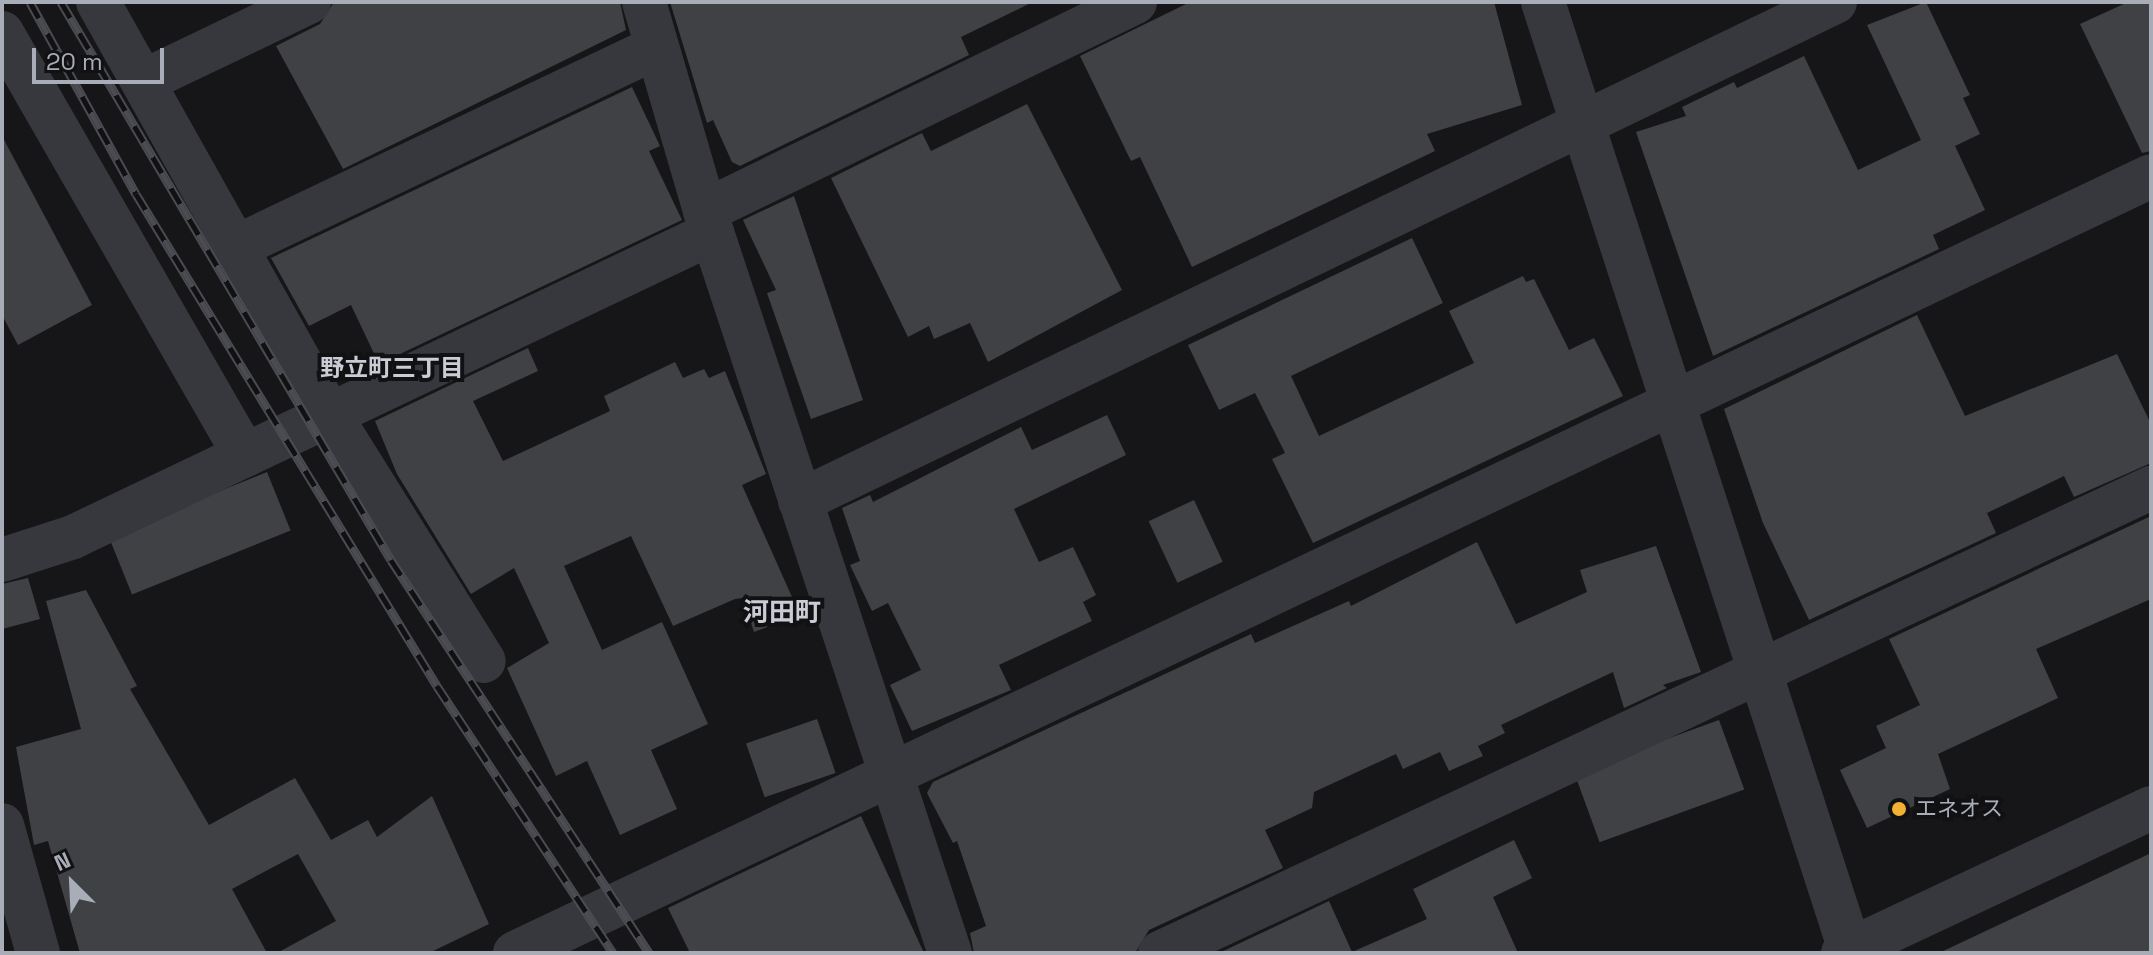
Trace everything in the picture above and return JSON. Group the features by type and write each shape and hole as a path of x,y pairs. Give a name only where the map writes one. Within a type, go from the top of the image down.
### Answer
{"street":[{"path":"98,2 330,415 484,661"},
{"path":"144,81 309,2"},
{"path":"644,2 708,222 950,953"},
{"path":"2,560 73,537 330,415 1135,2"},
{"path":"1543,2 1848,952 2151,808"},
{"path":"800,501 1582,121 1835,2"},
{"path":"2,33 245,455"},
{"path":"236,247 657,47"},
{"path":"515,953 890,771 2151,176"},
{"path":"1160,953 2151,488"},
{"path":"2,825 38,953"}],"building":[{"path":"334,2 620,2 626,30 343,169 276,46 320,24"},
{"path":"670,2 1033,2 961,37 969,55 740,166 732,162 713,120 707,123"},
{"path":"1190,2 1494,2 1522,105 1427,134 1435,151 1192,267 1140,157 1131,161 1080,56"},
{"path":"1926,2 1970,95 1963,98 1980,134 1955,146 1985,210 1933,235 1939,249 1713,356 1636,132 1686,116 1682,107 1734,82 1737,88 1804,56 1858,170 1921,140 1867,25"},
{"path":"2128,2 2151,2 2151,151 2142,153 2080,24"},
{"path":"632,87 660,146 649,151 682,220 379,364 351,305 309,326 271,258"},
{"path":"1027,104 1122,290 988,362 970,323 934,339 929,326 908,337 831,178 922,133 931,151"},
{"path":"2,136 92,305 18,345 2,315"},
{"path":"794,196 863,400 811,419 767,293 776,290 743,220"},
{"path":"1412,238 1443,303 1291,376 1319,436 1474,363 1449,311 1523,276 1526,282 1534,279 1569,350 1594,338 1623,396 1313,543 1272,459 1285,453 1255,393 1219,410 1188,345"},
{"path":"1917,315 1965,416 2117,354 2151,424 2151,463 2074,497 2064,476 1987,513 1996,533 1809,620 1763,523 1724,409"},
{"path":"528,348 538,371 473,401 503,461 610,411 604,396 675,362 683,378 704,369 709,378 725,371 766,474 742,485 800,615 754,632 743,598 673,626 631,536 564,566 602,650 662,622 708,724 651,750 677,809 620,835 587,761 556,776 507,668 549,643 514,568 471,594 397,474 375,421"},
{"path":"1107,415 1126,455 1014,509 1039,562 1073,547 1096,595 1083,602 1092,621 999,665 1011,690 912,731 890,685 921,670 888,603 872,611 850,565 860,561 842,508 870,495 873,502 1021,427 1032,450"},
{"path":"267,472 291,530 132,594 108,536"},
{"path":"1194,500 1223,562 1177,583 1149,521"},
{"path":"2151,516 2151,599 2036,649 2058,698 1938,754 1950,789 1867,828 1840,770 1886,748 1876,726 1920,705 1889,639"},
{"path":"1477,542 1516,624 1587,592 1580,570 1656,546 1701,672 1663,685 1667,688 1624,708 1613,672 1501,725 1505,733 1478,746 1483,756 1449,771 1440,752 1403,769 1396,754 1314,792 1312,808 1265,830 1283,868 1149,930 1135,953 974,953 970,933 986,926 957,841 953,843 927,793 933,782 1251,634 1255,643 1349,601 1351,606"},
{"path":"28,578 40,619 2,629 2,584"},
{"path":"86,590 137,686 130,689 209,825 295,778 331,840 368,820 377,837 432,796 489,924 429,953 277,953 336,921 298,854 232,889 267,953 80,953 48,841 34,845 16,747 81,729 46,601"},
{"path":"817,719 836,773 765,797 746,743"},
{"path":"1719,720 1744,790 1600,842 1574,773"},
{"path":"861,816 924,953 690,953 668,908"},
{"path":"1514,840 1532,878 1493,897 1518,953 1219,953 1329,901 1352,952 1427,919 1413,889"},
{"path":"2151,853 2151,953 1939,953"}],"railway":[{"path":"30,2 136,194 437,686 613,953"},
{"path":"61,2 391,560 649,953"}],"place":[{"name":"エネオス","path":"1899,809"}],"district":[{"name":"野立町三丁目","path":"392,368"},
{"name":"河田町","path":"782,613"}]}
